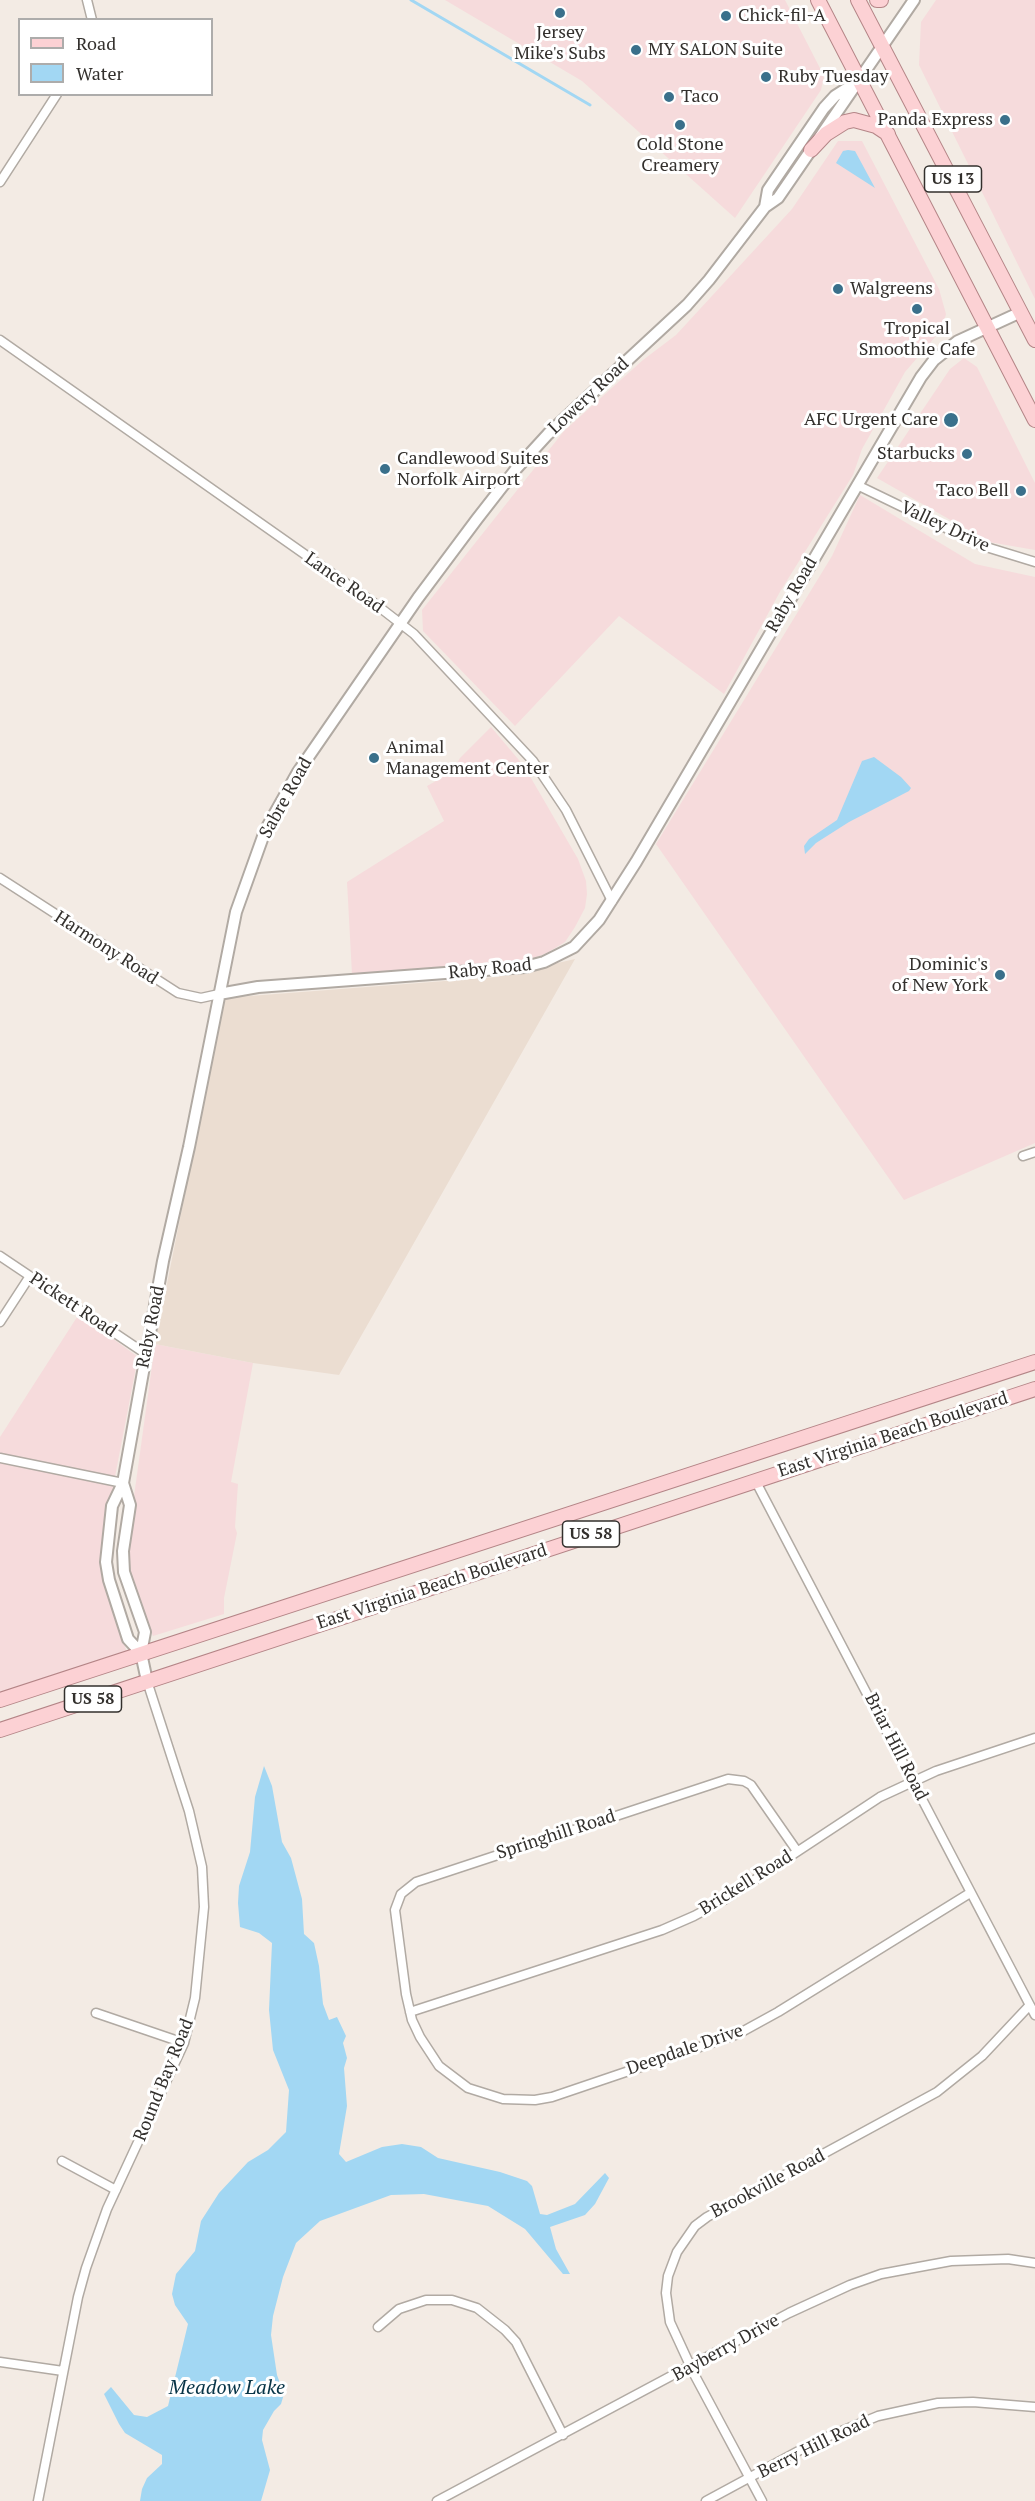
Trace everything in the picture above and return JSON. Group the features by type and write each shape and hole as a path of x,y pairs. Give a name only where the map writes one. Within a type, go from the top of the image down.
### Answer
{"main road":[{"name":"US 13","path":"818,0 1035,420"},
{"name":"US 13","path":"858,0 1035,340"},
{"path":"811,150 826,134 845,122 854,120 876,126 889,134"},
{"name":"East Virginia Beach Boulevard","path":"0,1700 1035,1362"},
{"name":"East Virginia Beach Boulevard","path":"0,1730 1035,1389"}],"street":[{"path":"87,0 92,18"},
{"name":"Lowery Road","path":"400,623 516,469 581,401 687,305 765,207 778,198 914,0"},
{"name":"Lowery Road","path":"765,207 768,190 824,108 835,96 861,80"},
{"path":"0,182 56,96"},
{"name":"Raby Road","path":"141,1653 128,1638 109,1580 106,1562 112,1506 123,1483 146,1354 219,994 258,987 503,970 544,962 561,955 586,937 612,901 720,721 921,377 934,360 958,341 1021,312"},
{"name":"Lance Road","path":"0,340 414,634 533,761 566,810 612,901"},
{"name":"Valley Drive","path":"857,485 983,546 1035,562"},
{"name":"Sabre Road","path":"219,994 236,912 268,823 298,772 400,623"},
{"name":"Harmony Road","path":"0,878 178,993 201,998 219,994"},
{"path":"1023,1156 1035,1152"},
{"name":"Pickett Road","path":"0,1256 146,1354"},
{"path":"0,1322 30,1276"},
{"path":"0,1458 123,1483"},
{"name":"Briar Hill Road","path":"755,1480 1035,2015"},
{"name":"Raby Road","path":"123,1483 130,1505 123,1551 124,1572 145,1632 141,1653"},
{"name":"Round Bay Road","path":"38,2501 86,2268 116,2190 184,2043 195,1998 204,1896 202,1867 189,1811 147,1681 141,1653"},
{"name":"Brickell Road","path":"410,2012 662,1930 724,1900 871,1803 913,1780 1035,1738"},
{"name":"Springhill Road","path":"410,2012 395,1910 401,1894 416,1882 728,1779 744,1781 751,1785 797,1851"},
{"name":"Deepdale Drive","path":"410,2012 429,2053 439,2066 468,2088 503,2099 535,2100 552,2097 738,2034 778,2012 970,1893"},
{"name":"Brookville Road","path":"762,2501 691,2367 670,2322 666,2294 668,2276 677,2252 695,2226 716,2211 937,2092 982,2056 1029,2006"},
{"path":"96,2013 184,2043"},
{"path":"62,2160 116,2190"},
{"name":"Bayberry Drive","path":"437,2501 819,2298 881,2274 951,2261 1008,2259 1035,2263"},
{"path":"378,2327 399,2309 426,2300 452,2300 477,2308 506,2330 516,2342 563,2435"},
{"path":"0,2362 63,2371"},
{"name":"Berry Hill Road","path":"706,2501 847,2427 908,2408 938,2403 1035,2407"}],"shaded area":[{"path":"445,0 785,0 824,76 821,90 735,218 582,81"},
{"path":"936,0 1035,0 1035,299 919,65 921,22"},
{"path":"838,141 862,141 939,289 946,314 942,329 905,372 862,449 853,475 781,590 724,694 619,616 515,726 423,631 422,610 564,431 643,360 676,335 792,209"},
{"path":"964,358 977,367 1035,483 1035,550 989,542 877,478 950,369"},
{"path":"860,495 975,564 1035,577 1035,1143 904,1200 656,844 832,556"},
{"path":"491,727 524,766 578,859 586,881 587,894 585,908 575,927 565,942 529,960 352,974 347,882 444,821 427,786 452,772 460,758"},
{"path":"575,959 339,1375 253,1363 155,1344 224,998 497,977"},
{"path":"79,1314 138,1357 113,1487 103,1575 127,1653 0,1692 0,1437"},
{"path":"155,1344 253,1363 231,1482 238,1484 235,1527 237,1533 224,1598 224,1614 153,1636 130,1583 127,1547"}],"water":[{"path":"843,151 855,151 875,188 836,163"},
{"path":"874,757 901,777 911,788 909,791 849,822 816,843 805,854 804,846 809,839 837,820 862,761"},
{"name":"Meadow Lake","path":"264,1766 272,1786 282,1842 291,1858 302,1899 304,1934 314,1943 323,2004 329,2020 337,2017 346,2036 343,2043 347,2058 344,2068 347,2106 339,2154 346,2162 382,2147 402,2144 421,2147 438,2158 500,2172 527,2181 532,2186 540,2214 547,2215 575,2204 605,2173 609,2178 595,2204 585,2215 550,2227 556,2249 570,2274 563,2274 525,2229 488,2206 424,2194 391,2195 320,2221 296,2243 283,2277 273,2316 271,2335 277,2375 284,2394 281,2404 263,2430 262,2440 270,2470 261,2501 140,2501 147,2478 162,2464 162,2455 125,2433 104,2394 111,2387 134,2415 147,2417 168,2406 188,2324 175,2305 172,2294 176,2274 195,2251 201,2221 219,2193 248,2162 268,2150 286,2132 289,2090 273,2050 269,2010 272,1943 259,1933 240,1927 238,1903 239,1886 250,1852 255,1797"}],"waterway":[{"path":"411,0 590,105"}],"place":[{"name":"Jersey Mike's Subs","path":"560,13"},
{"name":"Chick-fil-A","path":"726,16"},
{"name":"MY SALON Suite","path":"636,50"},
{"name":"Ruby Tuesday","path":"766,77"},
{"name":"Taco","path":"669,97"},
{"name":"Panda Express","path":"1005,120"},
{"name":"Cold Stone Creamery","path":"680,125"},
{"name":"Walgreens","path":"838,289"},
{"name":"Tropical Smoothie Cafe","path":"917,309"},
{"name":"AFC Urgent Care","path":"951,420"},
{"name":"Starbucks","path":"967,454"},
{"name":"Candlewood Suites Norfolk Airport","path":"385,469"},
{"name":"Taco Bell","path":"1021,491"},
{"name":"Animal Management Center","path":"374,758"},
{"name":"Dominic's of New York","path":"1000,975"}]}
